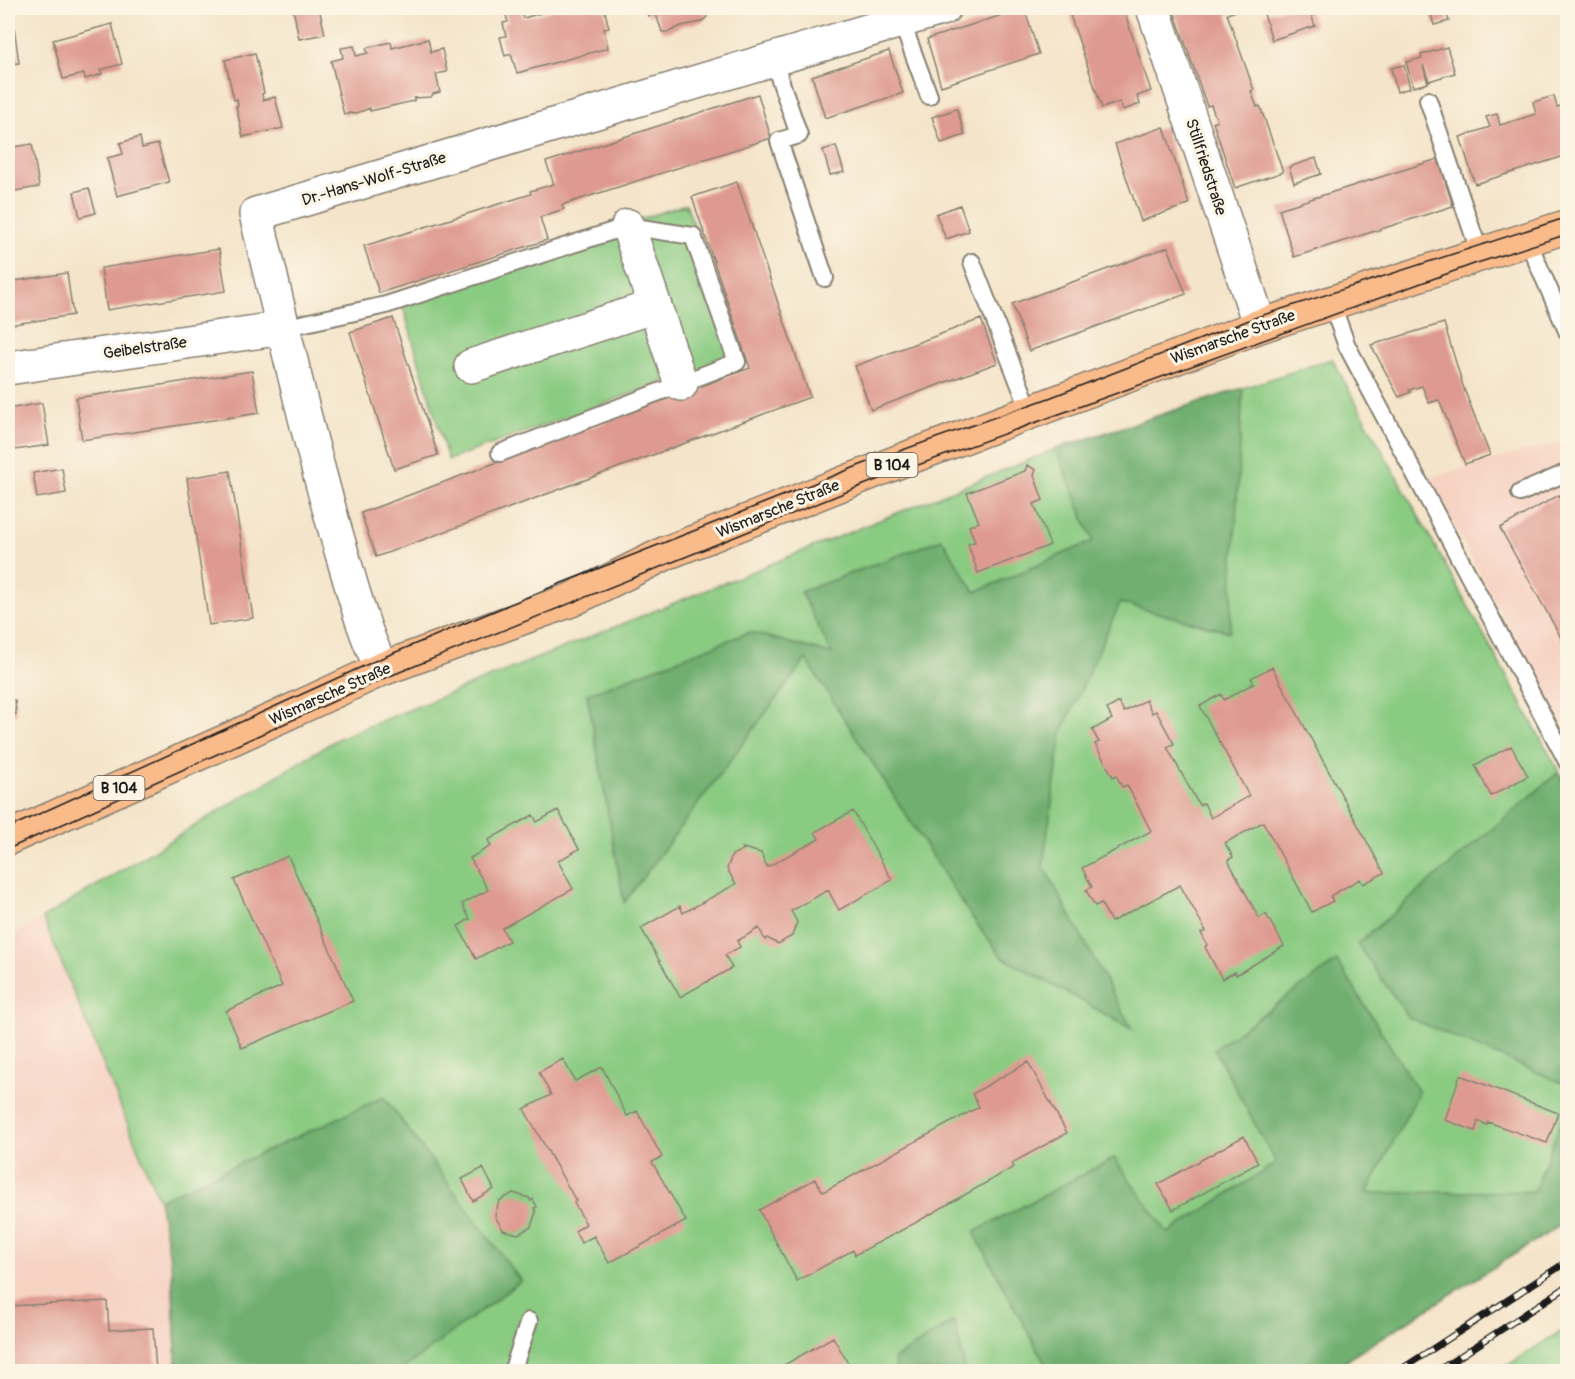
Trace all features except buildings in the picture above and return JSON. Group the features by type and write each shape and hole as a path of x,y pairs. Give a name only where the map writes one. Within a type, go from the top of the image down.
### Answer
{"main road":[{"name":"Wismarsche Straße","path":"8,838 382,669 571,600 666,554 913,456 1260,326 1568,226"}],"street":[{"name":"Dr.-Hans-Wolf-Straße","path":"382,669 360,615 329,508 256,214 944,8"},
{"name":"Stillfriedstraße","path":"1153,8 1260,326"},
{"path":"628,226 681,384"},
{"path":"471,366 655,306"},
{"name":"Geibelstraße","path":"8,368 283,328"}],"lane":[{"path":"901,21 929,96"},
{"path":"773,59 799,135 779,141 825,278"},
{"path":"1428,100 1480,254"},
{"path":"283,328 386,305 628,226 693,236 737,362 500,453"},
{"path":"1527,239 1568,333"},
{"path":"972,262 1030,414"},
{"path":"1331,302 1347,346 1568,763"},
{"path":"1520,493 1568,472"},
{"path":"512,1371 530,1321"}],"shaded area":[{"path":"1567,440 1567,735 1429,478"},
{"path":"43,918 159,1200 172,1269 177,1371 8,1371 8,938"}],"green space":[{"path":"686,204 739,355 448,460 401,300"},
{"path":"1332,359 1567,786 1567,1221 1329,1371 177,1371 172,1269 159,1200 43,918 339,738 1056,449"},
{"path":"1243,388 1230,632 1120,603 1062,732 1043,865 1132,1029 1002,957 970,915 806,659 624,903 587,694 750,632 832,654 801,592 942,539 975,592 1093,541 1056,449"},
{"path":"1559,772 1568,786 1567,1085 1409,1018 1357,944"},
{"path":"1337,961 1419,1092 1367,1193 1534,1191 1567,1106 1567,1221 1329,1371 1049,1371 974,1232 1114,1158 1168,1233 1276,1163 1214,1049"},
{"path":"384,1097 521,1281 400,1371 177,1371 172,1269 159,1200"},
{"path":"954,1321 966,1371 897,1371 894,1359"},
{"path":"1567,1327 1567,1371 1499,1371"}],"tram line":[{"path":"8,828 377,660 544,590 863,464 1049,398 1257,317 1568,217"},
{"path":"8,849 385,678 871,482 1474,264 1568,234"}],"railway":[{"path":"1397,1372 1568,1261"},
{"path":"1436,1372 1568,1286"}]}
